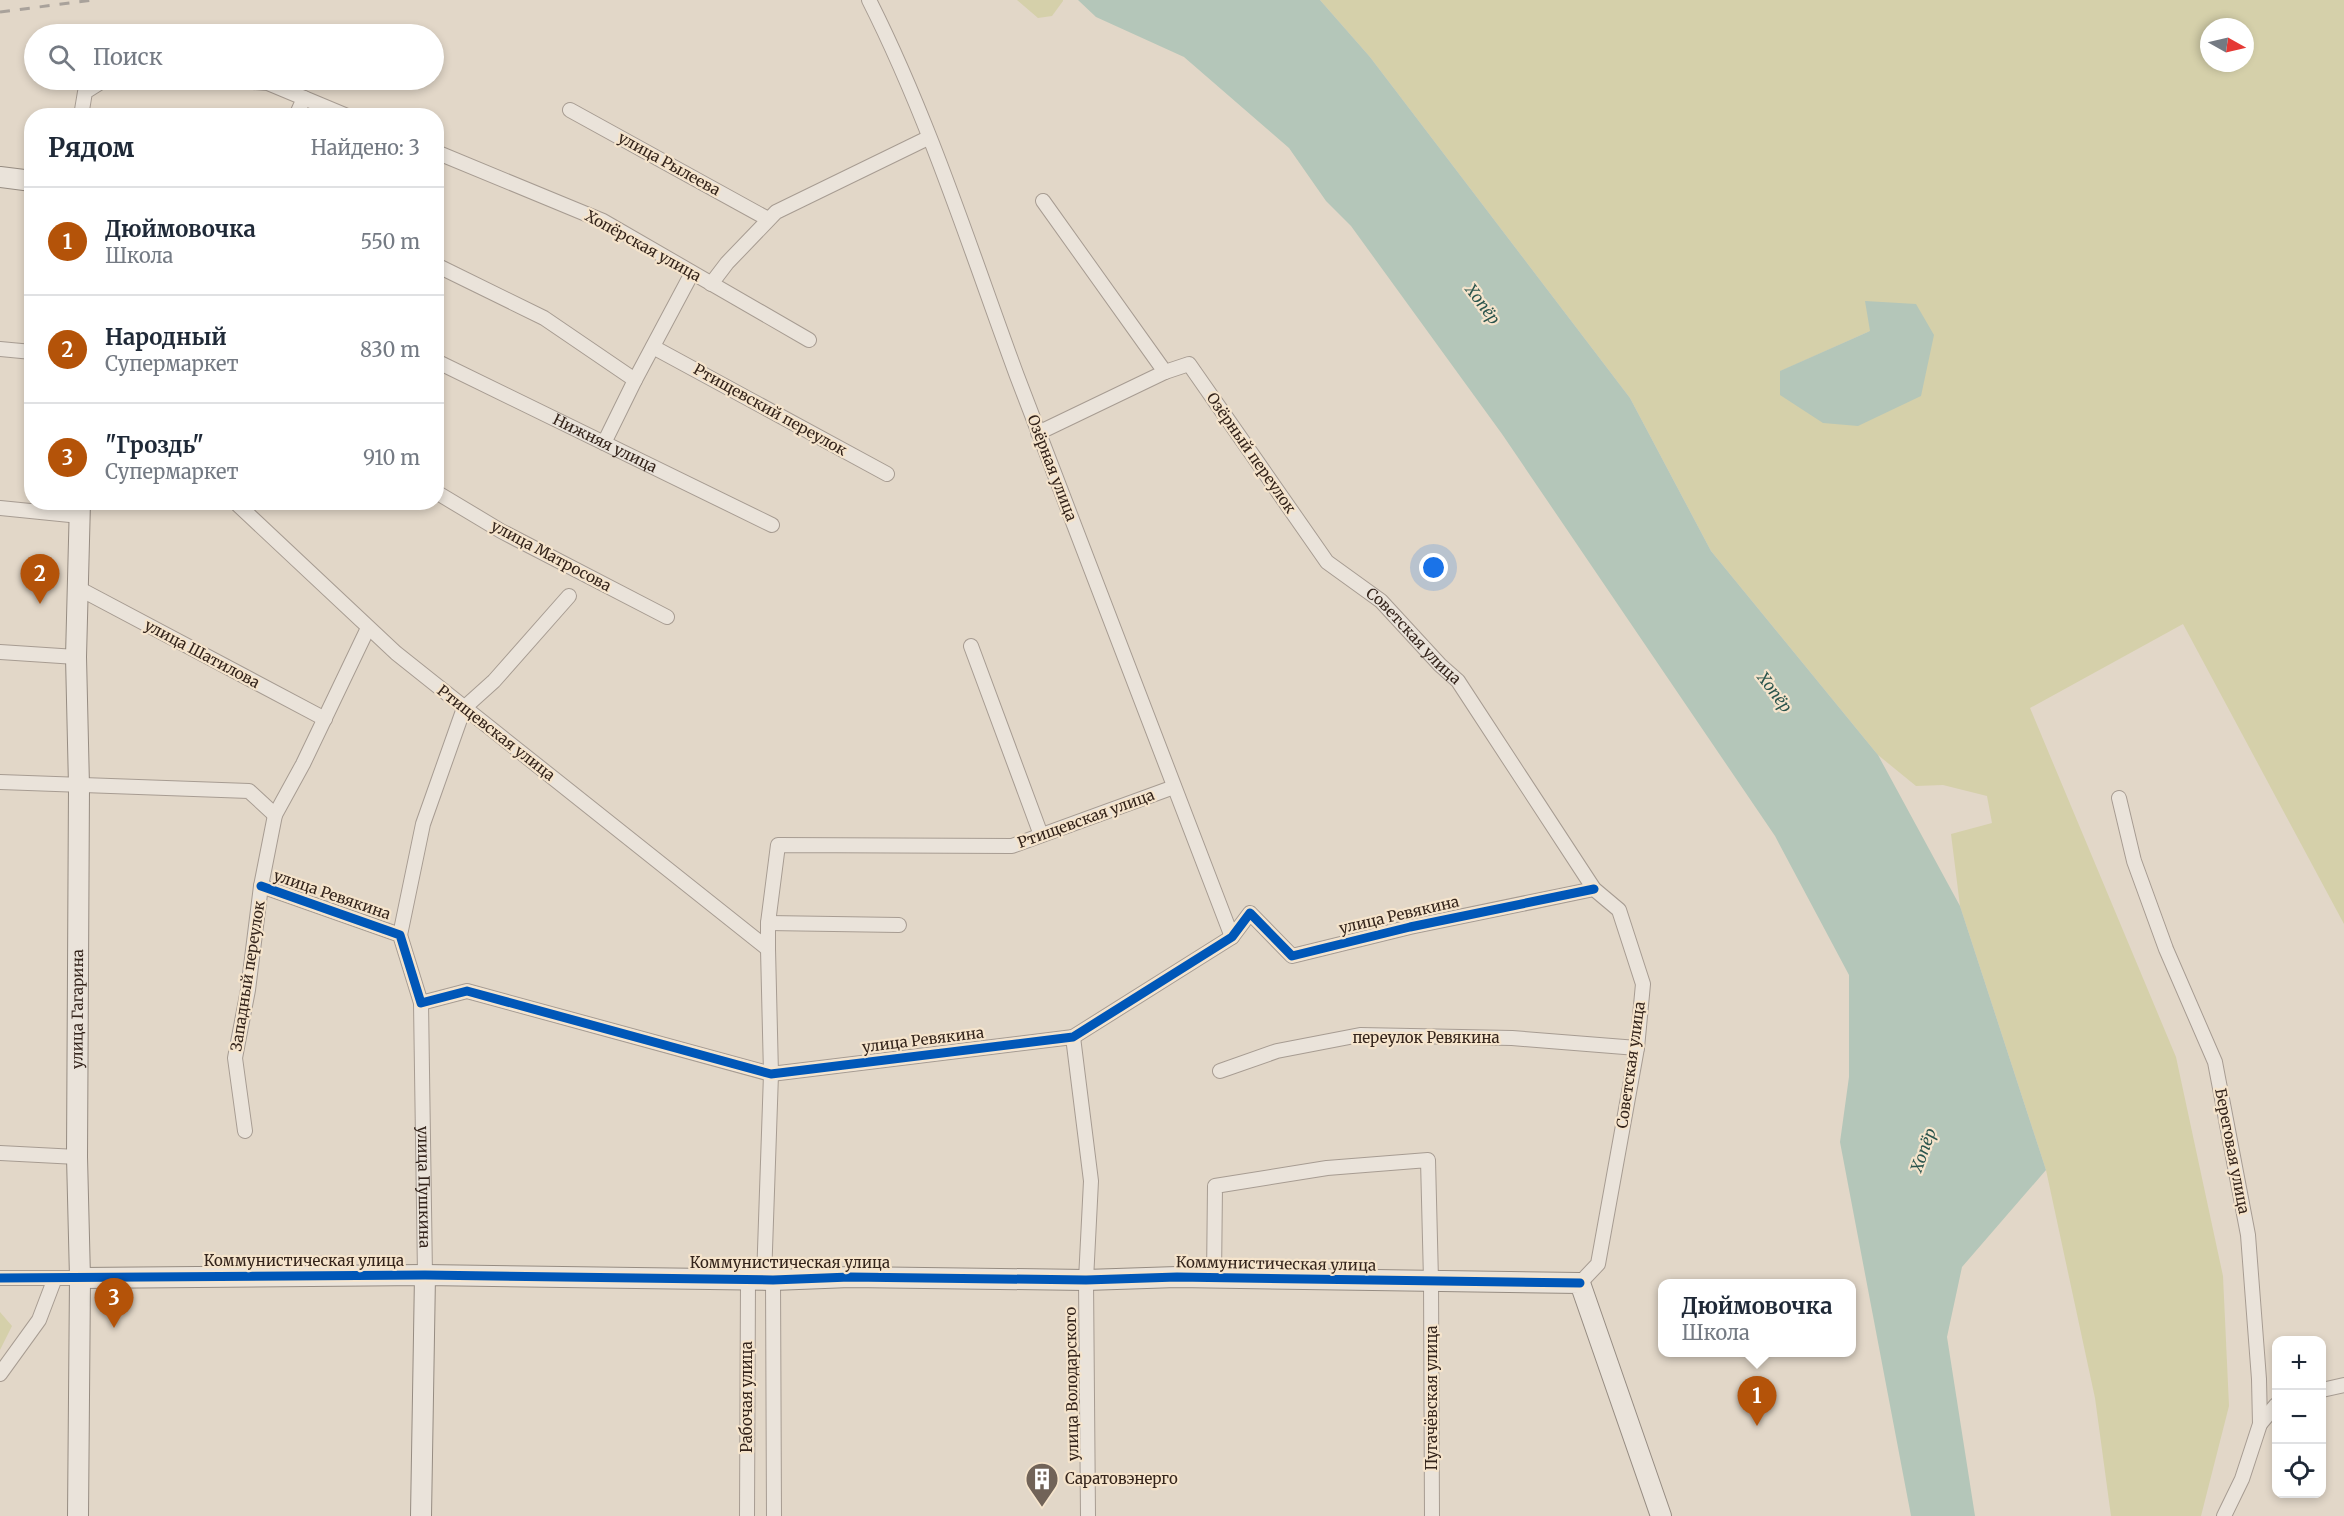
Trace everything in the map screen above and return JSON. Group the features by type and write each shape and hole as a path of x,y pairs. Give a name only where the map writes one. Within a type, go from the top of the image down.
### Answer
{"street":[{"name":"Озёрная улица","path":"869,0 894,49 1038,433 1232,937"},
{"path":"82,108 85,92 88,90"},
{"path":"285,90 328,108"},
{"path":"300,108 304,98"},
{"name":"улица Рылеева","path":"570,110 768,219"},
{"path":"711,284 727,263 776,212 928,138"},
{"name":"Хопёрская улица","path":"444,155 603,221 809,340"},
{"path":"0,177 24,180"},
{"path":"1043,201 1165,372"},
{"path":"444,269 544,318 635,380"},
{"path":"604,443 692,273"},
{"name":"Ртищевский переулок","path":"653,347 887,474"},
{"path":"0,349 24,351"},
{"name":"Озёрный переулок","path":"1038,433 1165,372 1189,364 1327,562"},
{"name":"Нижняя улица","path":"444,365 772,525"},
{"name":"улица Матросова","path":"444,497 501,531 667,617"},
{"path":"0,508 24,508"},
{"name":"улица Гагарина","path":"78,1516 80,1278 76,1157 79,786 76,657 80,510"},
{"name":"Ртищевская улица","path":"244,510 396,653 768,949"},
{"name":"Советская улица","path":"1327,562 1381,602 1458,681 1594,889 1619,910 1643,984 1637,1048 1598,1264 1580,1283"},
{"name":"улица Шатилова","path":"78,588 325,719"},
{"path":"400,935 423,824 464,708 494,681 569,596"},
{"name":"Западный переулок","path":"245,1131 235,1058 248,990 261,886 275,815 325,719 368,628"},
{"path":"971,646 1041,835"},
{"path":"0,652 76,657"},
{"path":"0,782 249,791 275,815"},
{"name":"Ртищевская улица","path":"762,1279 771,1074 768,922 778,845 1012,846 1173,787"},
{"name":"Береговая улица","path":"2119,798 2134,861 2158,927 2216,1062 2248,1235 2257,1347 2260,1424 2242,1479 2224,1516"},
{"name":"улица Ревякина","path":"261,886 400,935 421,1003 467,991 771,1074 1073,1037 1232,937 1250,914 1292,956 1410,927 1594,889"},
{"path":"768,922 899,925"},
{"name":"улица Пушкина","path":"421,1003 425,1275 421,1516"},
{"name":"переулок Ревякина","path":"1220,1071 1276,1051 1360,1035 1512,1038 1637,1048"},
{"name":"улица Володарского","path":"1073,1037 1091,1181 1086,1280 1088,1516"},
{"path":"0,1153 76,1157"},
{"name":"Пугачёвская улица","path":"1214,1278 1215,1186 1327,1168 1428,1160 1432,1516"},
{"name":"Коммунистическая улица","path":"0,1278 425,1275 1086,1280 1177,1277 1580,1283"},
{"path":"0,1374 39,1320 55,1278"},
{"name":"Рабочая улица","path":"747,1516 762,1279"},
{"name":"Рабочая улица","path":"762,1279 774,1516"},
{"path":"1580,1283 1661,1516"},
{"path":"2326,1389 2344,1385"},
{"path":"2260,1424 2272,1411"}],"shaded area":[{"path":"1017,0 1063,1 1052,16 1038,18"},
{"path":"1320,0 2344,0 2344,924 2183,624 2030,708 2176,1057 2223,1276 2229,1406 2201,1516 2111,1516 2095,1398 2046,1170 1960,906 1951,834 1992,823 1987,796 1943,785 1916,786 1878,755 1711,551 1630,398 1370,57","holes":["1870,331 1780,395 1781,371"]},
{"path":"0,1312 12,1326 0,1350"}],"water":[{"name":"Хопёр","path":"1078,0 1320,0 1370,57 1630,398 1711,551 1878,755 1960,906 2046,1170 1962,1267 1947,1337 1975,1516 1911,1516 1840,1142 1849,1077 1849,975 1775,836 1502,434 1351,226 1326,201 1289,148 1184,57 1096,17"},
{"path":"1865,301 1916,304 1934,335 1921,396 1858,426 1823,423 1780,395 1780,371 1870,331"}],"railway":[{"path":"0,12 93,0"}],"cycle path":[{"path":"261,886 400,935 421,1003 467,991 771,1074 1073,1037 1232,937 1250,913 1292,956 1410,927 1594,889"},
{"path":"0,1278 425,1275 773,1280 850,1277 1086,1280 1177,1277 1580,1283"}],"place":[{"name":"Народный","path":"40,604"},
{"name":"\"Гроздь\"","path":"114,1328"},
{"name":"Дюймовочка","path":"1757,1426"},
{"name":"Саратовэнерго","path":"1042,1508"}]}
